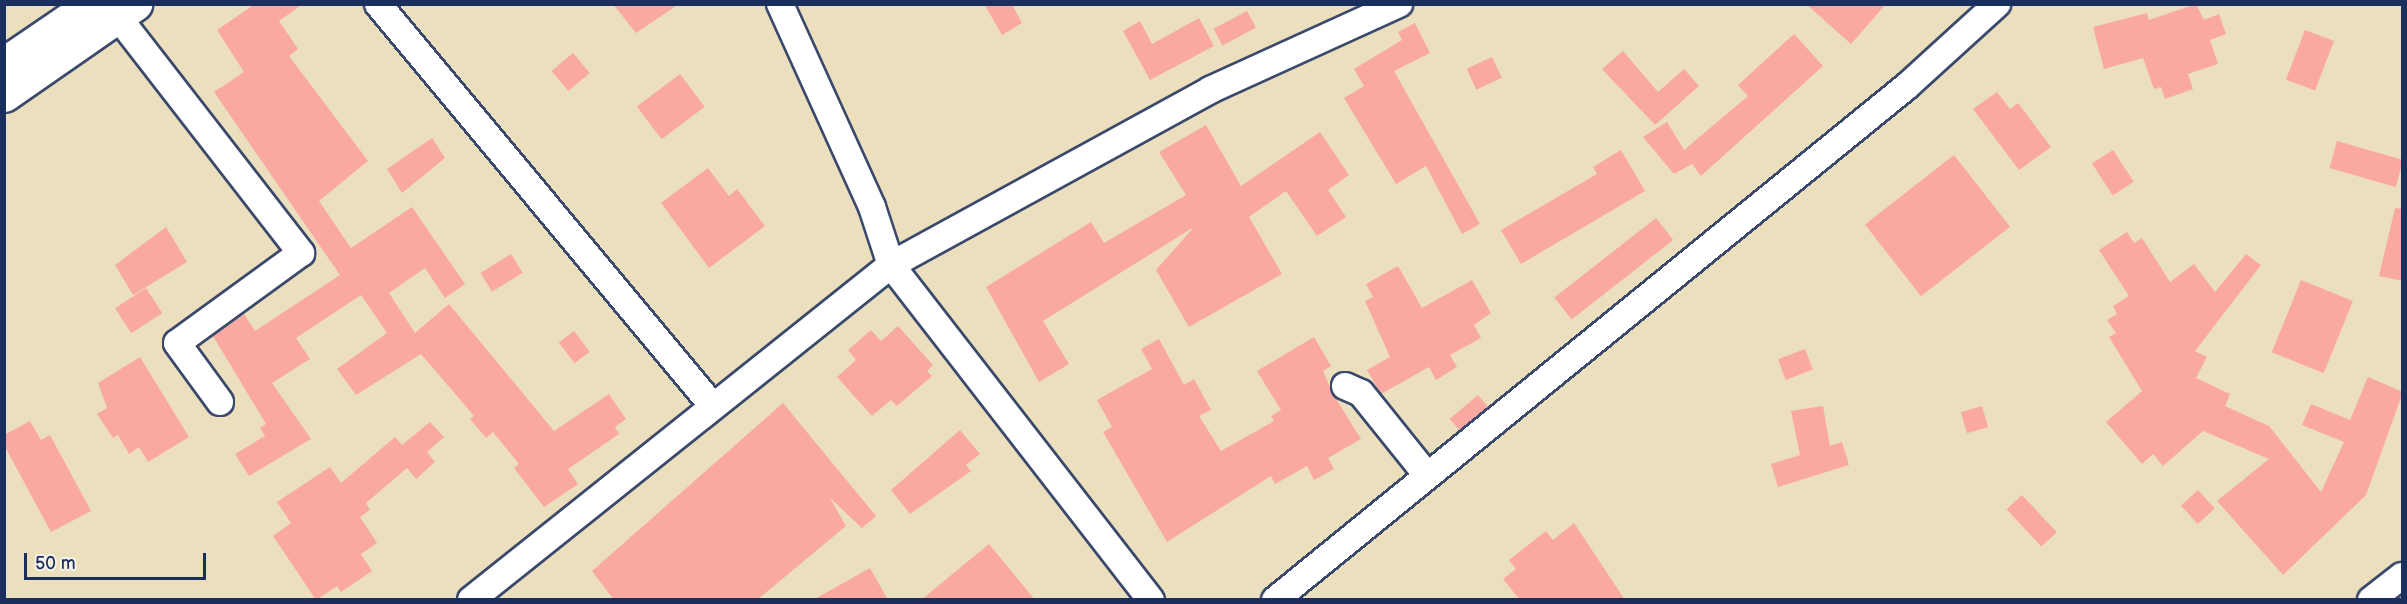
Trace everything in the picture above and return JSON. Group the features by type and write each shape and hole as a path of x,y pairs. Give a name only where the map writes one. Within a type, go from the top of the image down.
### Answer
{"main road":[{"path":"4,64 115,8"},
{"path":"4,95 115,8"}],"street":[{"path":"378,4 711,405"},
{"path":"780,4 872,207 891,265 1151,600"},
{"path":"471,600 711,405 891,265 1210,90 1400,4"},
{"path":"1275,600 1907,86 1997,4"},
{"path":"115,8 300,254 177,343 220,402"},
{"path":"1345,386 1361,393 1426,475"},
{"path":"2371,600 2403,576"}],"building":[{"path":"255,4 303,4 279,21 298,49 289,56 368,161 319,201 351,248 412,207 465,284 445,298 425,268 389,293 415,333 449,304 554,431 609,394 626,419 615,427 619,434 568,469 578,484 544,507 514,468 519,464 493,432 486,438 470,419 474,416 421,354 356,395 337,369 387,333 361,295 296,338 310,359 272,383 311,439 249,476 235,454 265,436 260,428 266,424 213,336 244,314 255,331 340,275 214,92 244,72 217,30"},
{"path":"613,4 679,4 636,33"},
{"path":"984,4 1012,4 1022,23 1002,35"},
{"path":"1806,4 1886,4 1851,44"},
{"path":"2196,4 2204,20 2219,14 2226,34 2210,40 2218,64 2188,74 2193,89 2165,99 2161,87 2154,89 2143,58 2104,69 2093,27 2147,13 2149,20"},
{"path":"1247,11 1256,28 1222,46 1213,29"},
{"path":"1199,18 1214,46 1150,80 1123,31 1140,21 1152,44"},
{"path":"1415,23 1430,53 1394,71 1480,224 1462,234 1426,166 1396,184 1344,98 1364,86 1354,69 1402,40 1398,32"},
{"path":"2305,30 2334,41 2315,91 2286,79"},
{"path":"1794,34 1823,66 1701,176 1688,158 1692,164 1674,174 1643,137 1667,122 1684,150 1748,96 1738,85"},
{"path":"1623,51 1658,92 1684,69 1699,86 1655,125 1602,69"},
{"path":"573,53 590,73 568,91 552,71"},
{"path":"1492,57 1502,78 1476,90 1467,69"},
{"path":"680,74 705,107 662,139 637,106"},
{"path":"1997,92 2010,109 2018,103 2051,147 2019,170 1973,109"},
{"path":"1206,125 1241,186 1320,132 1349,175 1328,190 1346,217 1317,236 1286,191 1249,217 1282,274 1189,327 1156,270 1194,227 1043,321 1069,364 1039,382 986,287 1091,222 1104,243 1186,195 1159,152"},
{"path":"432,138 445,158 402,193 387,169"},
{"path":"2337,141 2402,160 2396,187 2329,168"},
{"path":"1621,150 1645,191 1521,264 1501,230 1597,174 1593,167"},
{"path":"2113,150 2134,182 2113,195 2092,164"},
{"path":"1954,155 2010,227 1921,296 1865,225"},
{"path":"708,168 729,196 737,189 765,226 709,268 661,203"},
{"path":"2395,208 2403,209 2403,281 2379,276"},
{"path":"1656,218 1673,240 1572,319 1554,297"},
{"path":"166,227 187,262 133,295 115,265"},
{"path":"2127,232 2134,243 2142,238 2170,282 2194,264 2215,292 2246,254 2261,265 2195,351 2207,357 2196,378 2230,394 2225,406 2269,426 2321,492 2344,442 2302,425 2311,404 2350,420 2368,377 2403,392 2366,495 2283,575 2217,501 2269,459 2203,431 2163,466 2153,454 2142,464 2106,422 2142,391 2109,337 2116,333 2107,320 2117,314 2113,306 2129,296 2099,250"},
{"path":"511,254 523,273 492,292 480,273"},
{"path":"1398,266 1422,308 1472,280 1491,313 1474,325 1481,338 1450,355 1457,367 1436,380 1429,367 1381,394 1367,370 1390,357 1365,301 1373,297 1366,284"},
{"path":"2301,280 2353,301 2324,373 2272,352"},
{"path":"146,288 162,313 131,333 115,308"},
{"path":"898,326 933,365 927,371 932,376 897,406 891,400 872,416 837,377 856,360 848,350 871,330 881,341"},
{"path":"574,331 590,352 574,363 559,342"},
{"path":"1314,337 1331,366 1323,371 1333,394 1361,439 1328,458 1334,469 1314,480 1307,466 1275,484 1271,476 1167,542 1103,432 1112,427 1097,400 1152,369 1141,349 1159,339 1184,385 1194,379 1211,410 1199,416 1221,451 1274,421 1271,416 1281,410 1257,371"},
{"path":"1805,349 1813,370 1786,380 1778,359"},
{"path":"140,357 189,437 148,462 139,447 129,454 118,435 113,438 97,414 107,408 98,383"},
{"path":"1478,395 1488,407 1460,431 1450,419"},
{"path":"783,403 876,516 862,528 830,498 846,526 757,600 614,600 592,571"},
{"path":"1823,406 1830,446 1842,442 1849,465 1778,487 1771,464 1800,455 1791,411"},
{"path":"1982,406 1988,427 1967,433 1961,412"},
{"path":"30,421 41,440 50,435 91,511 51,532 4,445 4,435"},
{"path":"430,422 444,437 427,452 435,462 416,479 407,468 366,503 370,510 360,517 377,543 361,554 372,571 341,592 337,586 316,600 273,536 291,523 277,502 330,467 341,483 395,437 402,445"},
{"path":"960,430 980,454 966,465 971,471 910,514 891,490"},
{"path":"2198,490 2215,509 2198,524 2181,505"},
{"path":"2022,495 2057,532 2041,547 2007,509"},
{"path":"1574,523 1625,600 1520,600 1503,579 1516,569 1509,560 1546,531 1553,540"},
{"path":"989,544 1035,600 921,600"},
{"path":"870,568 888,600 813,600"}]}
